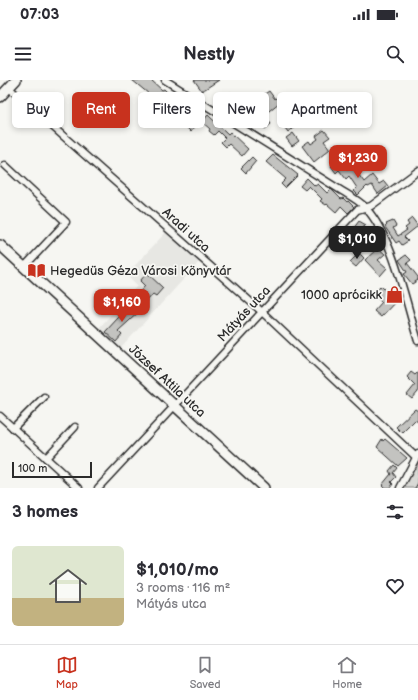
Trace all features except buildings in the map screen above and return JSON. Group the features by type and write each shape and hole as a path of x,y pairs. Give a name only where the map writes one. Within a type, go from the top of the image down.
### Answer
{"street":[{"path":"0,96 16,80"},
{"path":"165,80 348,194 366,208 382,233 390,250 418,341"},
{"name":"Aradi utca","path":"9,88 261,311 417,456"},
{"path":"5,165 66,222 24,267"},
{"name":"Mátyás utca","path":"98,488 261,311 357,210 371,206 418,171"},
{"name":"József Attila utca","path":"0,245 264,488"},
{"path":"13,428 44,396"},
{"path":"0,416 79,488"},
{"path":"46,458 75,427"},
{"path":"400,488 417,456"}],"shaded area":[{"path":"167,231 200,261 121,348 99,328 137,286 126,275"},
{"path":"418,456 418,488 403,488"}],"tram line":[{"path":"415,488 418,483"}],"place":[{"name":"Hegedüs Géza Városi Könyvtár","path":"37,271"},
{"name":"1000 aprócikk","path":"395,295"}]}
